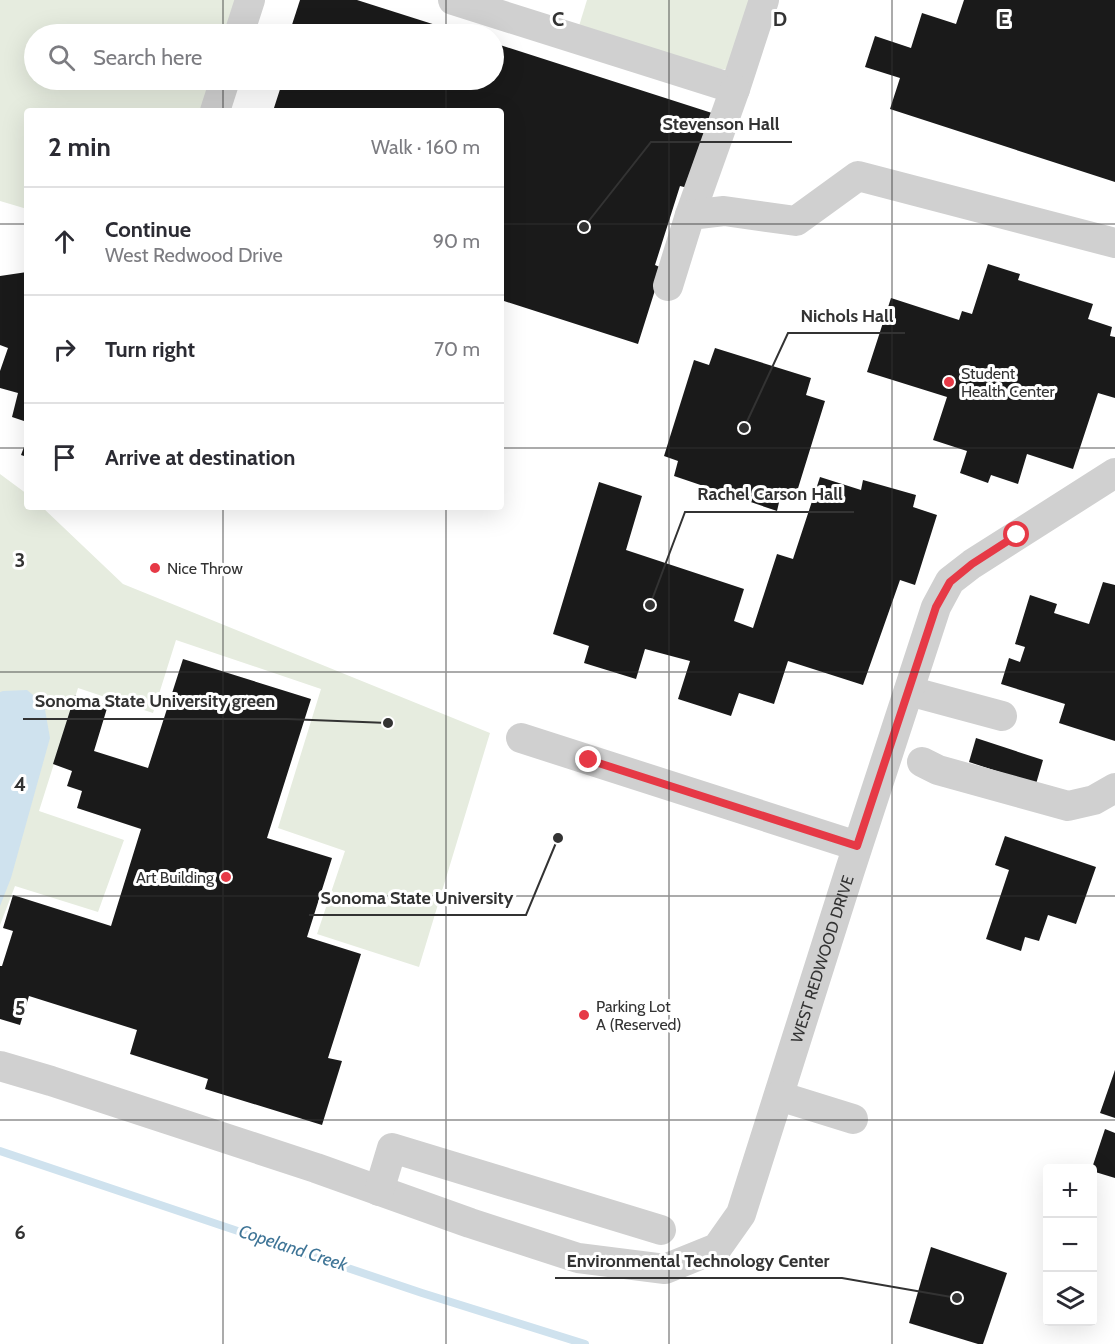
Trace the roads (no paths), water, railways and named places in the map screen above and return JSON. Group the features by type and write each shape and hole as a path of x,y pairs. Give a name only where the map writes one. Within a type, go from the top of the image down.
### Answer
{"street":[{"path":"242,24 250,0"},
{"path":"453,0 735,90"},
{"path":"668,286 764,0"},
{"path":"216,108 222,90"},
{"path":"690,215 724,211 796,221 858,176 1115,243"},
{"name":"WEST REDWOOD DRIVE","path":"379,1191 578,1257 665,1269 717,1248 741,1214 857,846 936,607 950,582 972,564 1115,473"},
{"path":"909,691 1002,716"},
{"path":"521,738 857,846"},
{"path":"922,762 938,770 1068,806 1094,800 1115,788"},
{"path":"0,1066 62,1084 379,1191 392,1148 661,1230"},
{"path":"778,1096 853,1119"}],"water":[{"path":"27,690 44,704 50,738 11,878 0,906 0,692"}],"waterway":[{"name":"Copeland Creek","path":"0,1151 422,1293 585,1344"}],"place":[{"name":"Stevenson Hall","path":"584,227"},
{"name":"Student Health Center","path":"949,382"},
{"name":"Nichols Hall","path":"744,428"},
{"name":"Nice Throw","path":"155,568"},
{"name":"Rachel Carson Hall","path":"650,605"},
{"name":"Sonoma State University green","path":"388,723"},
{"name":"Sonoma State University","path":"558,838"},
{"name":"Art Building","path":"226,877"},
{"name":"Parking Lot A (Reserved)","path":"584,1015"},
{"name":"Environmental Technology Center","path":"957,1298"}]}
